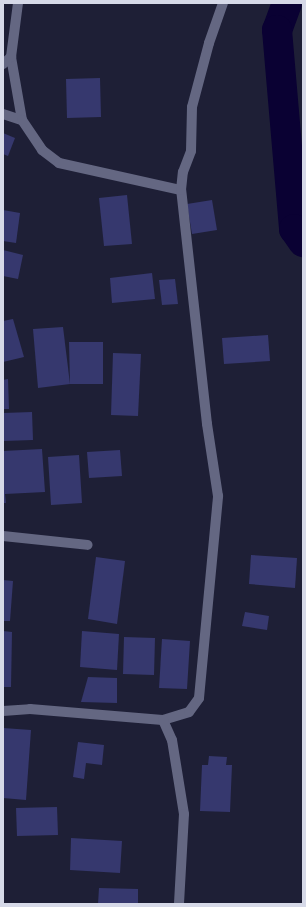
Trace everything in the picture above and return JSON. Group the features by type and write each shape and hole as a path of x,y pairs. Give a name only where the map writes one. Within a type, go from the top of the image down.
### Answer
{"street":[{"path":"18,3 11,57 22,120 42,150 59,163 181,190"},
{"path":"3,711 30,709 163,720 189,712 199,698 218,496 207,424 181,190 183,172 191,151 192,107 209,43 223,3"},
{"path":"3,64 11,57"},
{"path":"3,114 22,120"},
{"path":"3,536 88,545"},
{"path":"163,720 172,740 184,814 179,904"}],"building":[{"path":"100,78 101,117 67,118 66,79"},
{"path":"3,133 15,138 8,156 3,154"},
{"path":"127,195 132,244 104,246 99,198"},
{"path":"212,200 217,230 192,234 187,204"},
{"path":"3,210 20,213 16,243 3,241"},
{"path":"3,250 23,255 18,279 3,276"},
{"path":"152,273 155,299 112,303 110,278"},
{"path":"175,279 178,304 162,305 159,280"},
{"path":"13,319 24,357 3,362 3,321"},
{"path":"63,327 70,384 38,388 33,329"},
{"path":"268,335 270,361 224,364 222,338"},
{"path":"69,342 103,342 103,384 70,384"},
{"path":"113,353 141,354 138,416 111,415"},
{"path":"8,379 9,409 3,409 3,380"},
{"path":"32,412 33,440 3,441 3,413"},
{"path":"42,449 45,492 5,494 6,503 3,503 3,451"},
{"path":"120,450 122,476 89,478 87,452"},
{"path":"79,455 82,503 51,505 48,457"},
{"path":"251,555 297,558 295,588 249,584"},
{"path":"96,557 125,561 117,624 88,619"},
{"path":"3,580 13,581 10,621 3,621"},
{"path":"245,612 269,616 267,630 242,626"},
{"path":"3,631 12,632 11,687 3,687"},
{"path":"82,631 119,634 117,670 80,667"},
{"path":"124,637 155,638 154,675 123,674"},
{"path":"162,639 190,641 187,689 159,688"},
{"path":"88,677 117,678 117,703 81,702"},
{"path":"3,728 31,730 26,800 3,798"},
{"path":"78,742 104,745 102,765 86,763 84,779 73,777"},
{"path":"209,756 227,757 226,765 232,765 230,812 200,811 202,765 208,765"},
{"path":"57,807 58,835 17,836 16,808"},
{"path":"71,838 122,841 120,873 70,870"},
{"path":"99,888 138,889 138,904 98,904"}],"waterway":[{"path":"287,3 277,30 294,229 303,242"}]}
